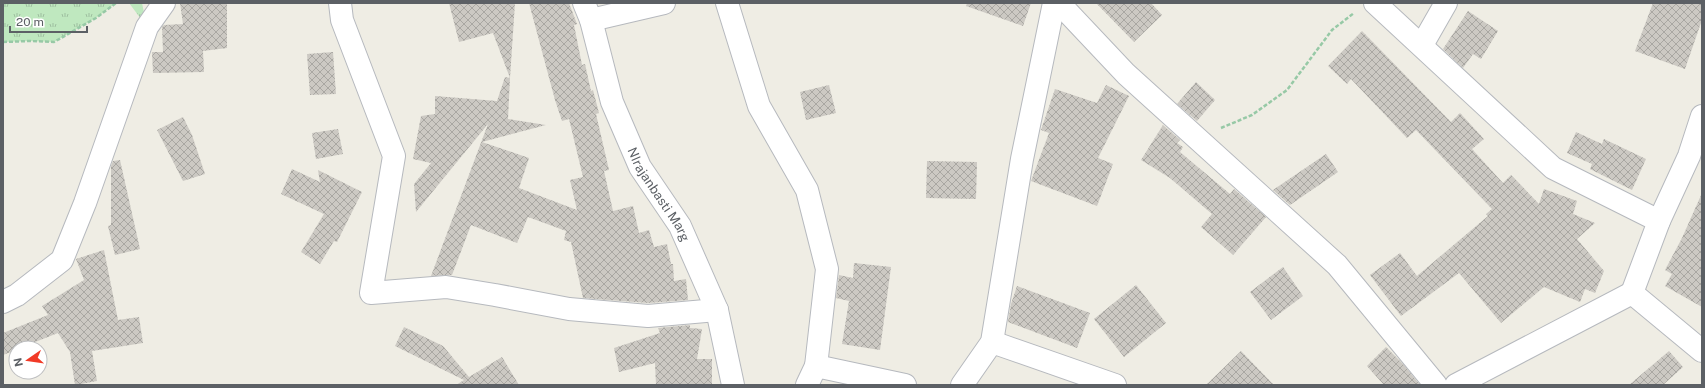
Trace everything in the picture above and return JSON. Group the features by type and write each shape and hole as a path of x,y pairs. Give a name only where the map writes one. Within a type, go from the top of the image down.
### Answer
{"street":[{"path":"3,302 17,295 62,260 85,203 147,27 164,3"},
{"path":"340,3 342,20 394,156 371,293 446,287 569,309 648,316 717,310"},
{"path":"588,12 664,3"},
{"path":"727,3 759,106 807,190 827,269 811,375 905,385"},
{"path":"962,385 992,342 1022,159 1054,3"},
{"path":"1059,3 1126,74 1336,264 1436,385"},
{"path":"1375,3 1553,168 1659,221"},
{"path":"1422,45 1446,3"},
{"name":"NIrajanbasti Marg","path":"588,12 612,102 640,167 680,226 717,310 733,385"},
{"path":"1456,385 1632,293 1659,221 1689,156 1702,116"},
{"path":"1632,293 1702,351"},
{"path":"992,342 1115,385"}],"path":[{"path":"3,42 54,42 96,18 116,3"},
{"path":"1197,139 1252,115 1287,90 1332,30 1356,12"}],"green space":[{"path":"3,3 116,3 96,18 54,42 3,42"},
{"path":"129,3 142,3 147,27"}],"building":[{"path":"180,3 227,3 227,48 203,51 204,72 153,73 152,52 163,52 162,27 164,25 183,24"},
{"path":"449,3 515,3 510,78 493,33 459,42"},
{"path":"529,3 569,3 577,24 574,25 582,65 585,64 591,91 593,90 599,113 596,114 609,170 604,171 613,211 633,206 639,233 649,230 654,247 667,244 671,264 673,264 674,281 686,279 688,300 648,303 583,298 571,242 564,240 566,231 528,217 517,243 471,225 452,275 431,276 488,124 416,212 414,184 431,163 413,159 421,116 435,114 435,96 497,101 505,77 510,78 508,119 546,125 482,142 529,158 519,188 577,210 570,180 583,177 569,119 562,121 555,100"},
{"path":"967,3 1031,3 1023,26 966,6"},
{"path":"1096,3 1151,3 1162,15 1134,42"},
{"path":"1653,3 1702,3 1702,20 1685,69 1635,51"},
{"path":"1468,11 1498,31 1481,59 1473,54 1463,68 1443,49"},
{"path":"1362,31 1451,122 1460,113 1484,139 1472,149 1503,183 1511,175 1539,204 1544,189 1577,201 1573,214 1595,223 1577,239 1604,271 1595,293 1585,289 1580,302 1544,287 1501,323 1459,273 1401,316 1370,275 1400,253 1417,276 1488,216 1486,214 1492,209 1416,130 1407,138 1351,79 1347,84 1328,66"},
{"path":"333,52 336,94 310,95 307,54"},
{"path":"1196,82 1215,100 1197,121 1177,104"},
{"path":"829,85 836,113 806,120 800,92"},
{"path":"1106,85 1129,96 1098,158 1113,164 1097,206 1031,181 1049,133 1041,130 1055,89 1097,103"},
{"path":"183,117 192,135 205,174 183,181 157,130"},
{"path":"1163,125 1180,140 1177,143 1183,147 1180,152 1230,194 1234,189 1266,217 1233,255 1201,227 1212,214 1170,178 1141,160"},
{"path":"338,129 343,154 316,159 312,133"},
{"path":"1576,132 1602,144 1604,139 1646,159 1632,190 1590,169 1592,164 1567,153"},
{"path":"1326,154 1338,172 1290,205 1273,190"},
{"path":"120,160 140,249 115,255 108,226 111,225 111,166 113,161"},
{"path":"927,161 977,162 976,199 926,198"},
{"path":"292,169 320,182 318,170 362,192 337,242 334,241 320,264 301,252 324,214 281,194"},
{"path":"1702,193 1702,307 1665,286 1672,274 1665,270 1682,238"},
{"path":"104,250 118,320 139,317 143,343 92,351 97,381 75,385 70,352 58,333 40,340 8,340 8,353 3,355 3,333 48,315 42,306 84,280 76,259"},
{"path":"854,263 891,267 880,350 842,344 849,301 836,298 839,275 853,278"},
{"path":"1283,267 1303,296 1271,320 1250,292"},
{"path":"1136,285 1166,323 1124,357 1094,319"},
{"path":"1017,286 1090,313 1077,348 1008,322 1011,304"},
{"path":"690,325 690,328 702,329 697,359 712,359 712,385 656,385 655,363 619,372 614,348 660,333 658,328"},
{"path":"404,327 443,346 469,377 502,357 519,385 456,385 464,380 395,346"},
{"path":"1386,347 1404,365 1420,385 1384,385 1367,366"},
{"path":"1241,351 1274,385 1206,385"},
{"path":"1669,351 1683,367 1663,385 1629,385"}]}
